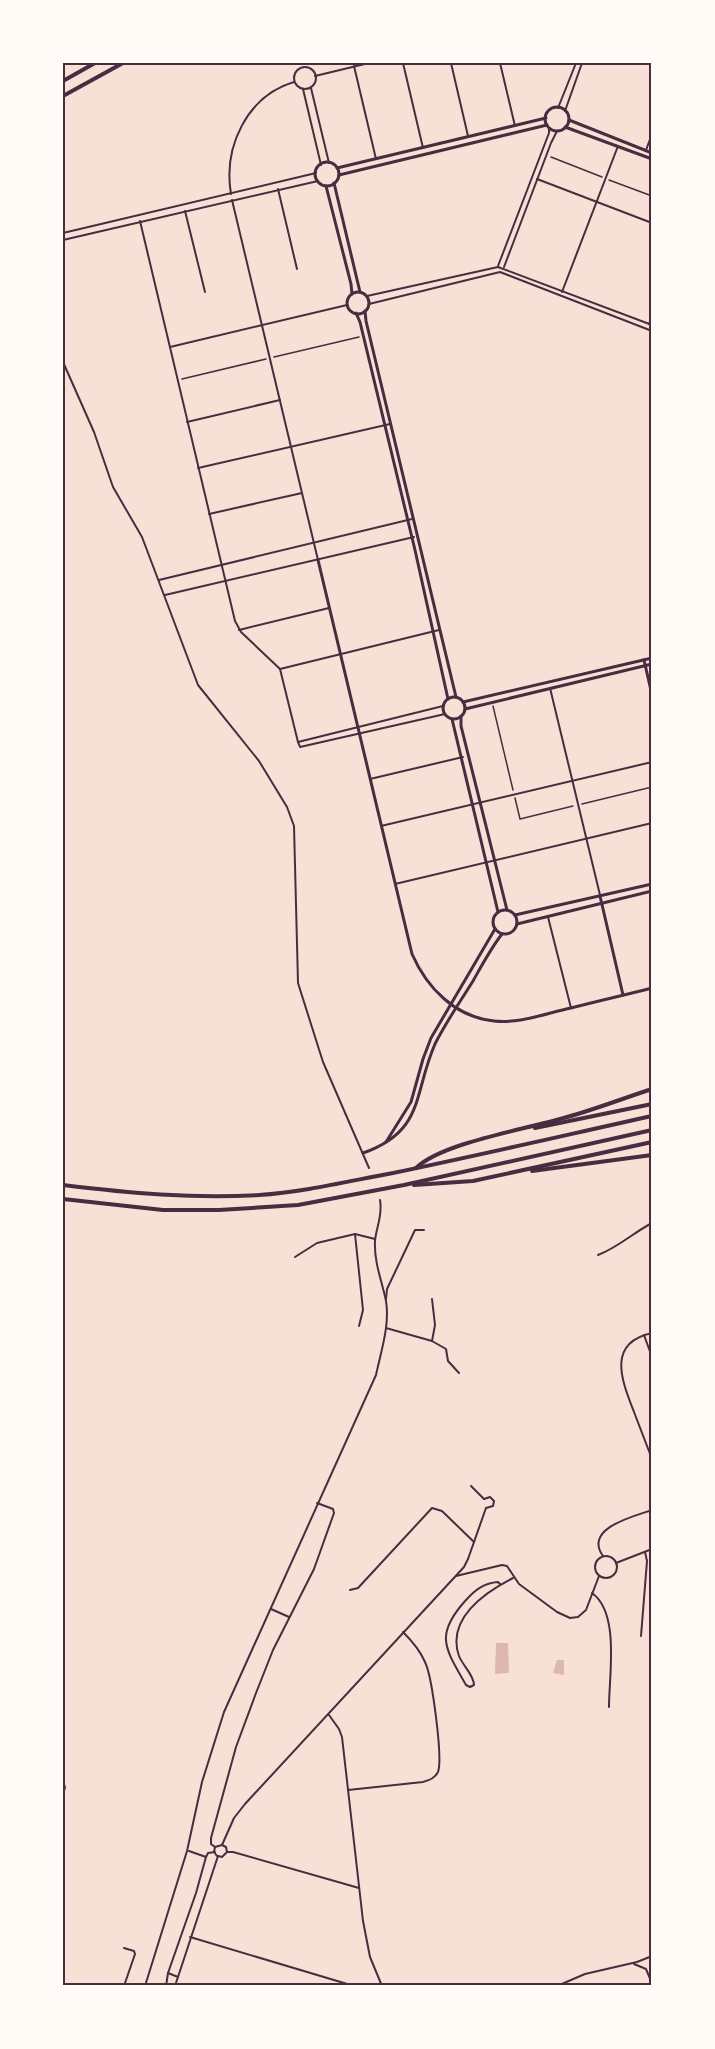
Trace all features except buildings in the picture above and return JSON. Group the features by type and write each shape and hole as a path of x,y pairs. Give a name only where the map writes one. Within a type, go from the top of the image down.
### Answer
{"highway":[{"path":"63,81 95,63"},
{"path":"63,96 123,63"},
{"path":"415,1168 440,1152 563,1118 652,1089"},
{"path":"486,1139 652,1104"},
{"path":"63,1185 163,1196 261,1195 316,1188 415,1168 652,1116"},
{"path":"63,1199 163,1210 230,1210 298,1205 404,1185 652,1130"},
{"path":"404,1185 473,1181 652,1142"},
{"path":"505,1175 652,1155"}],"main road":[{"path":"548,127 546,118 550,110 558,108 566,111 569,120 566,128"},
{"path":"337,168 546,118"},
{"path":"569,120 652,153"},
{"path":"326,186 334,183 339,175 548,127 557,131 566,128 652,159"},
{"path":"339,175 337,168 329,163 321,165 316,172 318,181 326,186 341,241 351,294"},
{"path":"334,183 360,292"},
{"path":"365,311 356,313 350,310 347,300 351,294 360,292 367,296 369,304 365,311 366,321 456,697 463,702 465,709 461,716 507,910 515,915 652,884"},
{"path":"356,313 360,322 448,699"},
{"path":"318,560 415,961 428,982 456,1008 494,1021 520,1020 652,988"},
{"path":"463,702 652,658"},
{"path":"644,660 652,695"},
{"path":"465,709 652,664"},
{"path":"456,697 448,699 443,706 445,714 452,718 461,716"},
{"path":"452,718 488,862 498,912 493,921 495,929 502,934"},
{"path":"517,924 652,891"},
{"path":"600,896 623,995"},
{"path":"498,912 507,910"},
{"path":"363,1153 384,1145 398,1134 411,1115 420,1097 430,1057 441,1033 502,934 513,931 517,924 515,915"},
{"path":"384,1145 411,1102 428,1045 495,929"}],"street":[{"path":"315,76 369,63"},
{"path":"403,63 423,148"},
{"path":"451,63 469,137"},
{"path":"500,63 515,126"},
{"path":"558,108 576,63"},
{"path":"566,111 582,63"},
{"path":"354,66 376,159"},
{"path":"311,88 303,89 294,82 295,74 303,68 311,69 315,76 315,82 311,88 329,163"},
{"path":"231,194 230,159 235,139 242,125 251,111 267,96 294,82"},
{"path":"303,89 321,165"},
{"path":"498,267 549,134 548,127"},
{"path":"504,267 557,131"},
{"path":"646,150 652,134"},
{"path":"560,296 618,146"},
{"path":"551,156 602,177"},
{"path":"63,233 316,172"},
{"path":"537,179 652,223"},
{"path":"609,180 652,196"},
{"path":"63,240 318,181"},
{"path":"278,189 297,269"},
{"path":"232,200 318,560"},
{"path":"185,210 205,292"},
{"path":"140,221 235,621 239,630 280,669 300,747 445,714"},
{"path":"367,296 504,267 651,325 652,317"},
{"path":"369,304 500,272 652,331"},
{"path":"170,347 347,305"},
{"path":"274,357 358,337"},
{"path":"182,379 266,359"},
{"path":"63,362 94,432 113,487 142,537 198,685 259,761 287,807 294,826 298,983 322,1062 369,1168"},
{"path":"187,422 280,400"},
{"path":"198,468 390,424"},
{"path":"209,514 302,493"},
{"path":"159,580 412,519"},
{"path":"165,595 416,537"},
{"path":"239,630 329,608"},
{"path":"280,669 439,630"},
{"path":"550,688 600,896"},
{"path":"298,742 443,706"},
{"path":"493,706 513,790"},
{"path":"370,779 463,757"},
{"path":"381,826 652,762"},
{"path":"582,804 652,788"},
{"path":"515,798 520,819 573,807"},
{"path":"395,884 652,823"},
{"path":"548,915 571,1008"},
{"path":"380,1200 380,1224 375,1239 376,1268 386,1300"},
{"path":"598,1255 652,1223"},
{"path":"145,1986 187,1851 205,1771 224,1712 376,1375 386,1328 387,1289 415,1230 424,1230"},
{"path":"296,1257 317,1244 355,1234 375,1239"},
{"path":"355,1234 363,1310 359,1326"},
{"path":"432,1299 435,1324 432,1341"},
{"path":"386,1328 432,1341 446,1349 448,1361 459,1373"},
{"path":"652,1333 632,1341 625,1351 620,1369 626,1392 652,1459"},
{"path":"644,1335 652,1357"},
{"path":"222,1845 239,1811 456,1576 468,1559 486,1508 483,1504 484,1499 471,1486"},
{"path":"484,1499 490,1497 494,1501 493,1506 486,1508"},
{"path":"218,1856 215,1847 211,1844 211,1838 236,1747 273,1650 314,1569 334,1512 333,1509 317,1503"},
{"path":"350,1590 358,1588 432,1508 442,1511 474,1542"},
{"path":"603,1556 600,1551 600,1540 607,1528 652,1510"},
{"path":"616,1563 652,1549"},
{"path":"641,1636 648,1562 645,1552"},
{"path":"603,1556 610,1557 616,1563 613,1575 606,1578 599,1576 596,1571 595,1565 603,1556"},
{"path":"456,1576 505,1565 519,1584 557,1612 570,1618 584,1613 599,1576"},
{"path":"500,1584 498,1582 485,1584 474,1592 454,1613 447,1628 446,1640 449,1654 466,1685 470,1687 474,1685 474,1681 458,1650 460,1625 465,1614 484,1594 513,1578"},
{"path":"592,1593 604,1606 610,1627 609,1707"},
{"path":"271,1609 290,1617"},
{"path":"348,1790 423,1782 432,1779 437,1772 439,1752 428,1668 414,1644 403,1632"},
{"path":"328,1714 342,1737 367,1945 382,1986"},
{"path":"63,1782 65,1791 63,1796"},
{"path":"215,1847 222,1845"},
{"path":"222,1845 226,1847 227,1852"},
{"path":"187,1851 206,1857"},
{"path":"165,1986 206,1857 208,1853 215,1852"},
{"path":"218,1856 222,1857 227,1852 233,1852 359,1888"},
{"path":"175,1986 218,1856"},
{"path":"190,1938 354,1986"},
{"path":"124,1948 135,1951 135,1954 124,1986"},
{"path":"557,1986 585,1974 652,1956"},
{"path":"629,1964 644,1967 652,1981 649,1986"},
{"path":"168,1973 178,1977"},
{"path":"377,1986 379,1981"}],"shaded area":[{"path":"496,1643 508,1643 509,1673 495,1674"},
{"path":"557,1660 564,1660 564,1675 553,1673"}]}
